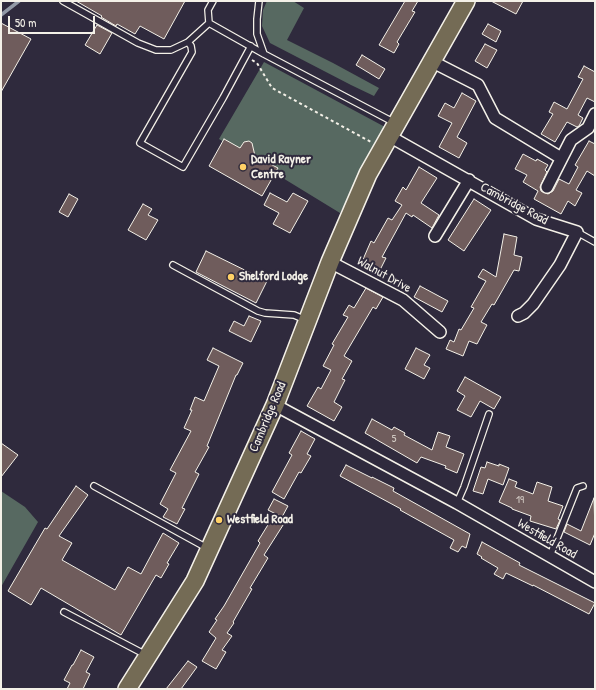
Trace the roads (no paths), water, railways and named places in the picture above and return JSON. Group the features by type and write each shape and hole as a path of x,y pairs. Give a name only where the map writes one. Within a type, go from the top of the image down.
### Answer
{"main road":[{"name":"Cambridge Road","path":"127,689 194,581 210,550 275,405 330,262 368,174 466,1"}],"street":[{"path":"431,61 478,85 495,118 562,158"},
{"path":"547,187 571,140 588,128 595,114"},
{"name":"Cambridge Road","path":"389,136 536,218 577,232"},
{"path":"435,236 469,180"},
{"path":"518,316 524,314 533,304 560,265 577,232"},
{"name":"Walnut Drive","path":"330,262 403,300 440,332"},
{"name":"Westfield Road","path":"275,405 457,503 595,582"}],"lane":[{"path":"63,1 138,43 156,50 171,50 188,42 208,23 208,10 213,1"},
{"path":"259,1 257,34 264,54"},
{"path":"208,23 264,54 389,136"},
{"path":"188,42 191,46 192,52 140,143 183,168 224,98 251,46"},
{"name":"Cambridge Road","path":"577,232 595,242"},
{"path":"172,265 258,311 265,313 294,315 308,320"},
{"path":"457,503 489,414"},
{"path":"94,486 210,550"},
{"path":"550,556 577,488 583,486"},
{"path":"64,612 148,656"}],"waterway":[{"path":"1,15 19,1"}],"place":[{"name":"David Rayner Centre","path":"243,167"},
{"name":"Shelford Lodge","path":"231,277"},
{"name":"Westfield Road","path":"219,520"}]}
